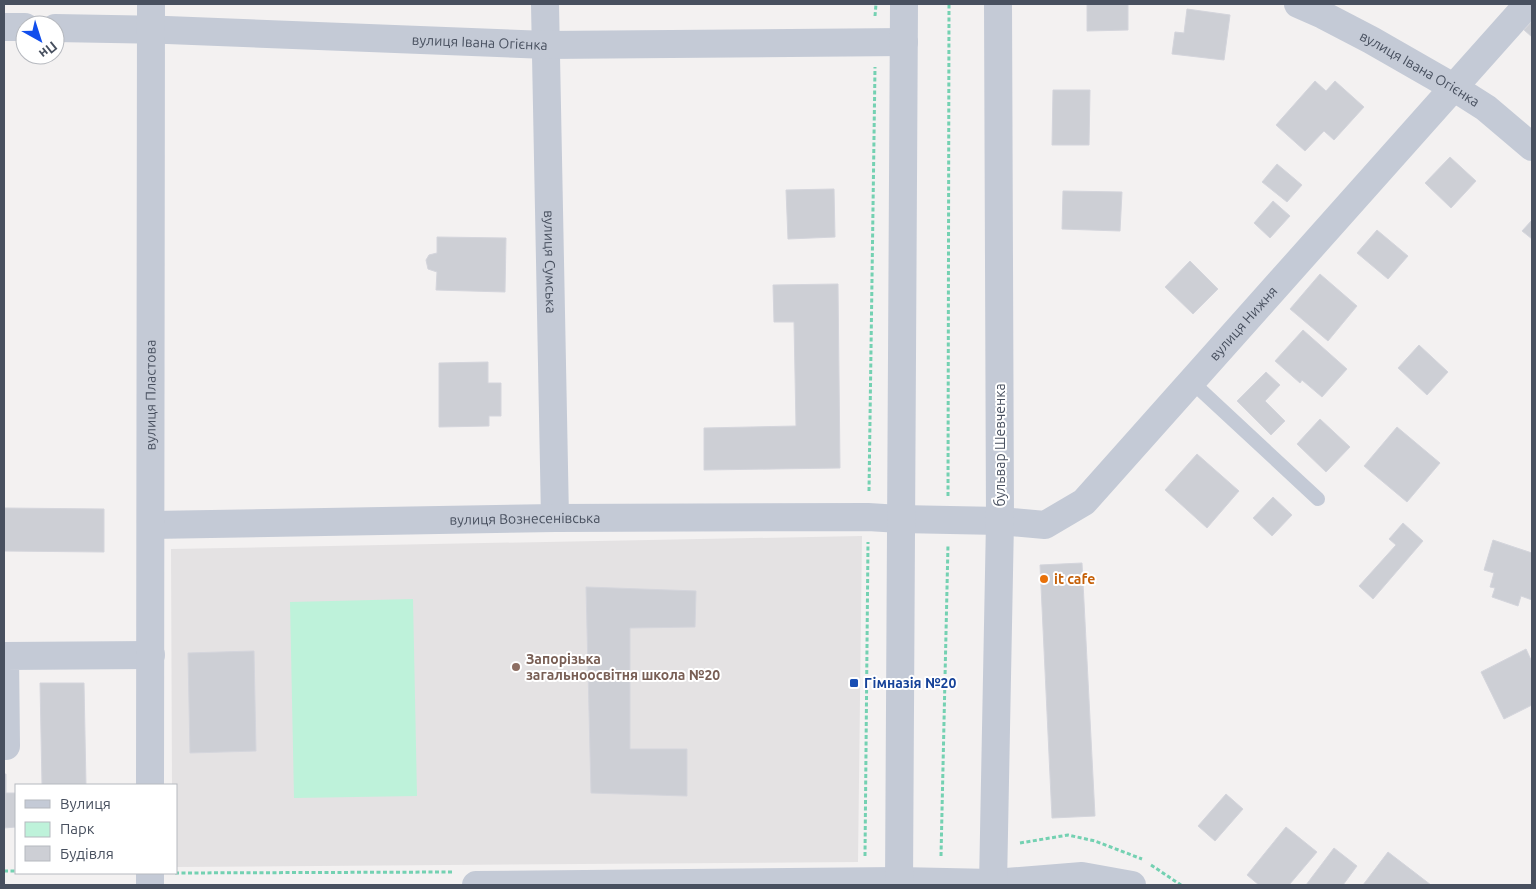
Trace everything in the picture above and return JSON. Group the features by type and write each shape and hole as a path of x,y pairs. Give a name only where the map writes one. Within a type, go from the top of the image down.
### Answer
{"street":[{"name":"вулиця Сумська","path":"545,4 556,518"},
{"path":"899,883 904,4"},
{"name":"бульвар Шевченка","path":"993,884 1000,521 998,4"},
{"name":"вулиця Івана Огієнка","path":"1298,4 1371,40 1453,87 1486,108 1532,147"},
{"name":"вулиця Нижня","path":"900,519 1000,521 1045,525 1084,502 1528,4"},
{"name":"вулиця Івана Огієнка","path":"65,27 151,17 547,45 904,42"},
{"name":"вулиця Пластова","path":"150,784 151,17"},
{"name":"вулиця Вознесенівська","path":"151,525 556,518 868,517 900,519"},
{"path":"4,746 6,746 6,656 151,655"},
{"path":"476,885 941,882 993,884 1072,881 1082,876 1132,885"}],"lane":[{"path":"1192,382 1318,499"}],"path":[{"path":"941,882 948,519 949,4"},
{"path":"865,858 875,42"}],"shaded area":[{"name":"Запорізька загальноосвітня школа №20","path":"862,536 858,862 178,867 178,784 172,784 171,549"}],"green space":[{"path":"413,599 417,796 294,798 290,602"}],"building":[{"path":"1087,4 1128,4 1128,30 1087,31"},
{"path":"1187,9 1230,15 1224,60 1172,54 1175,32 1184,33"},
{"path":"1532,21 1532,37 1524,30"},
{"path":"1315,81 1326,91 1335,81 1364,107 1334,140 1324,131 1305,151 1276,125"},
{"path":"1053,90 1090,90 1089,145 1052,145"},
{"path":"1450,157 1476,181 1451,208 1425,183"},
{"path":"1277,164 1302,185 1287,202 1262,182"},
{"path":"834,189 835,237 788,239 786,190"},
{"path":"1063,191 1122,192 1120,231 1062,229"},
{"path":"1273,201 1290,216 1270,238 1254,223"},
{"path":"1532,220 1532,239 1522,231"},
{"path":"1377,230 1408,256 1388,279 1357,253"},
{"path":"437,237 506,238 505,292 436,290 437,272 428,269 426,260 429,255 437,253"},
{"path":"1190,261 1218,289 1193,314 1165,287"},
{"path":"1320,274 1357,306 1328,341 1290,309"},
{"path":"838,284 840,468 704,470 704,428 796,426 794,322 774,322 773,285"},
{"path":"1303,330 1347,369 1322,397 1302,380 1300,383 1275,361"},
{"path":"1419,345 1448,372 1427,395 1398,368"},
{"path":"488,362 488,383 501,383 501,416 489,416 489,426 439,427 439,363"},
{"path":"1266,372 1280,385 1265,401 1285,421 1271,435 1237,401"},
{"path":"1320,419 1350,447 1326,472 1297,444"},
{"path":"1397,427 1440,463 1407,502 1364,466"},
{"path":"1197,454 1239,491 1207,528 1165,490"},
{"path":"1273,497 1292,515 1272,536 1253,518"},
{"path":"4,508 104,509 104,552 4,551"},
{"path":"1403,523 1423,541 1373,599 1359,586 1396,545 1389,539"},
{"path":"1493,540 1532,553 1532,600 1521,596 1518,606 1492,597 1495,588 1490,587 1494,573 1484,570"},
{"path":"1082,563 1095,816 1052,818 1040,565"},
{"path":"586,587 696,591 695,627 630,628 630,749 687,749 687,796 591,793"},
{"path":"1526,649 1532,662 1532,705 1504,719 1481,672"},
{"path":"254,651 256,751 190,753 188,653"},
{"path":"40,683 84,683 86,784 42,784"},
{"path":"4,774 6,774 6,793 15,793 15,827 4,828"},
{"path":"1226,794 1243,809 1215,841 1198,826"},
{"path":"1286,827 1317,852 1289,885 1259,885 1247,875"},
{"path":"1334,848 1357,866 1343,885 1306,885"},
{"path":"1388,852 1431,885 1363,885"}],"place":[{"name":"it cafe","path":"1044,579"},
{"name":"Запорізька загальноосвітня школа №20","path":"516,667"},
{"name":"Гімназія №20","path":"854,683"}]}
